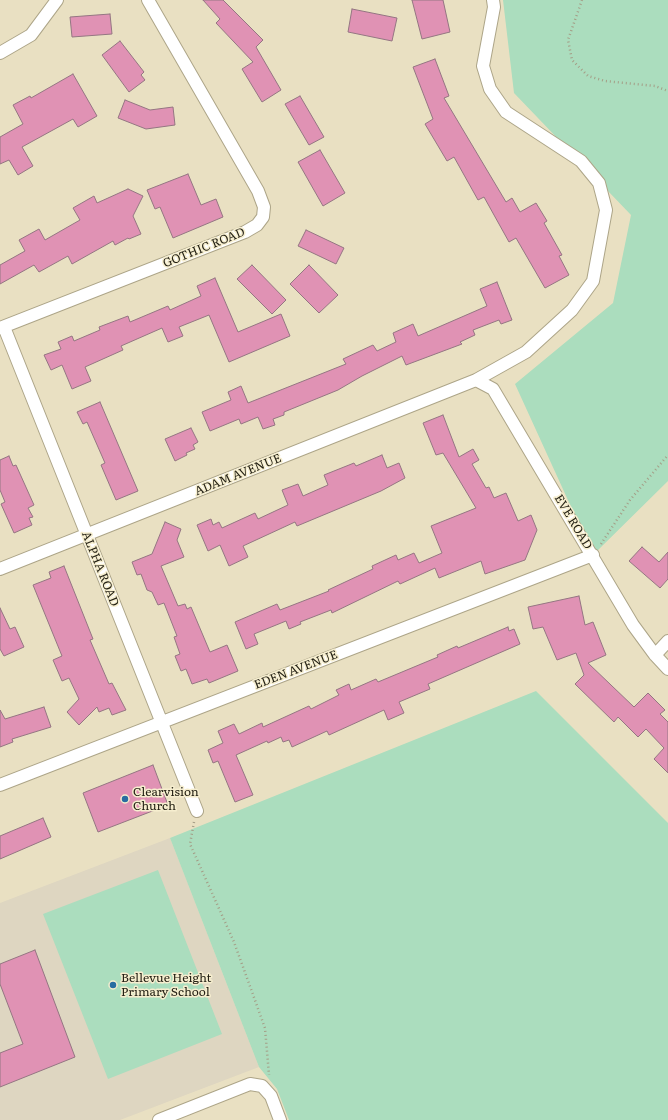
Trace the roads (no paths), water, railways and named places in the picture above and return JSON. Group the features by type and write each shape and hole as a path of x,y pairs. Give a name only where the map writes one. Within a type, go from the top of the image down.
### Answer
{"street":[{"path":"0,53 31,35 57,0"},
{"name":"GOTHIC ROAD","path":"2,327 245,232 257,225 263,217 264,207 258,191 148,0"},
{"name":"ADAM AVENUE","path":"0,569 476,380 526,352 572,310 593,281 606,210 599,183 581,161 506,112 490,89 483,66 494,7 493,0"},
{"name":"ALPHA ROAD","path":"2,327 87,534 197,810"},
{"name":"EVE ROAD","path":"476,380 493,389 634,626 654,655 668,669"},
{"name":"EDEN AVENUE","path":"0,785 593,555"},
{"path":"654,655 668,641"},
{"path":"159,1120 250,1084 262,1086 271,1096 280,1120"}],"place":[{"name":"Clearvision Church","path":"125,799"},
{"name":"Bellevue Height Primary School","path":"113,985"}]}
